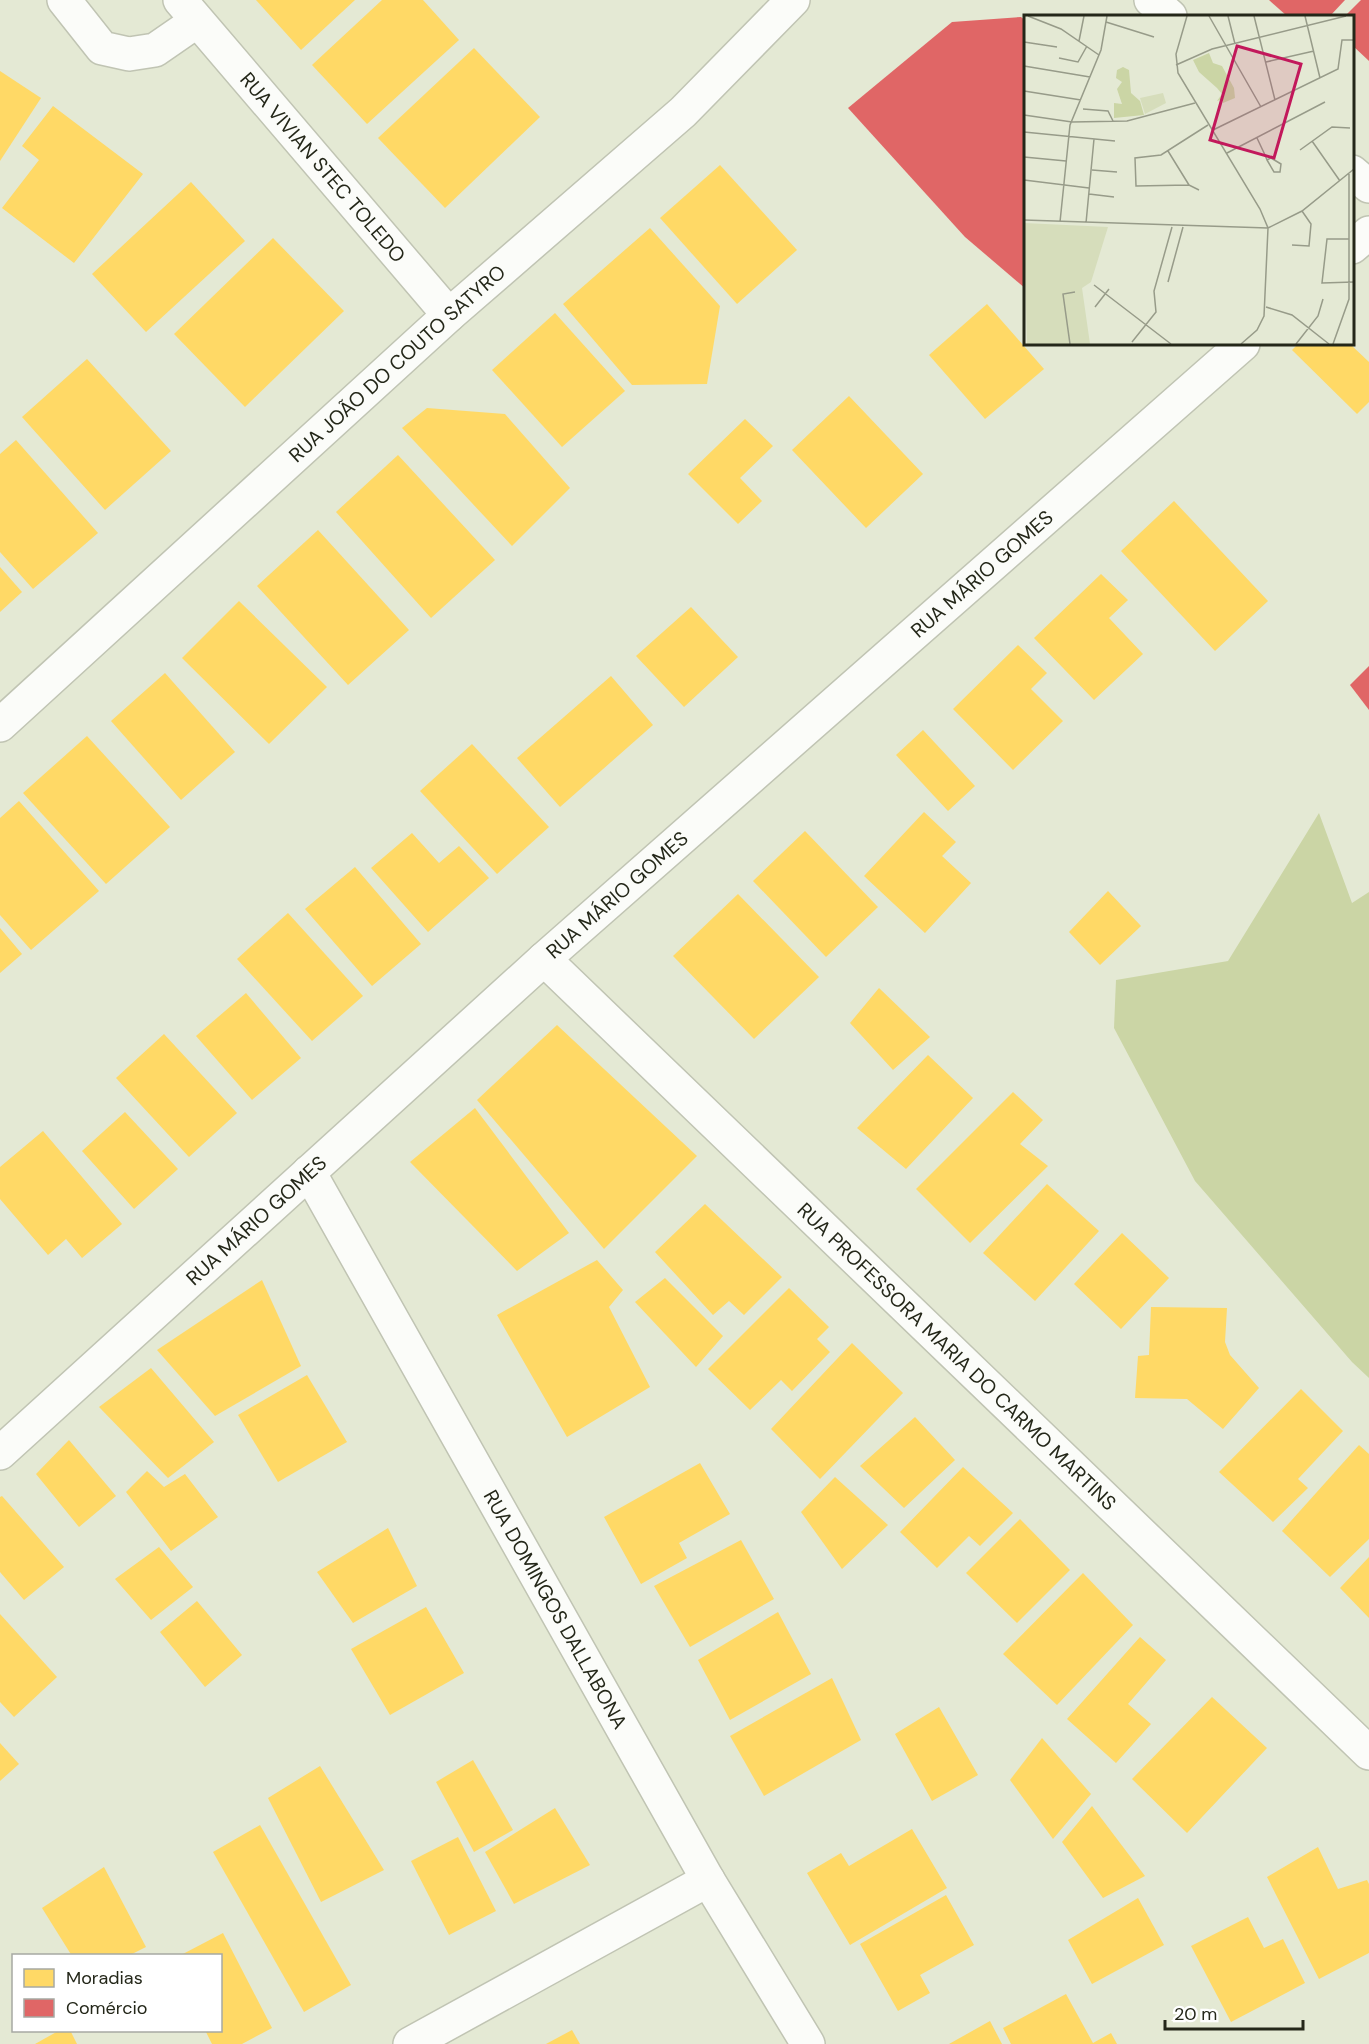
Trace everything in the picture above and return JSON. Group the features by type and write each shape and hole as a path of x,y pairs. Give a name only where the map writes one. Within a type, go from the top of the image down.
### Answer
{"street":[{"name":"RUA VIVIAN STEC TOLEDO","path":"64,0 102,48 129,54 155,50 188,10 449,315"},
{"name":"RUA JOÃO DO COUTO SATYRO","path":"0,724 449,315 682,112 793,0"},
{"path":"1151,0 1169,15"},
{"path":"1354,173 1369,186"},
{"path":"1354,246 1369,233"},
{"name":"RUA MÁRIO GOMES","path":"0,1453 544,959 1242,345"},
{"name":"RUA PROFESSORA MARIA DO CARMO MARTINS","path":"544,959 1369,1753"},
{"name":"RUA DOMINGOS DALLABONA","path":"309,1172 708,1880 808,2044"},
{"path":"410,2044 708,1880"}],"green space":[{"path":"1319,813 1352,903 1369,892 1369,1378 1352,1362 1195,1181 1114,1028 1116,980 1228,961"}],"building: Moradias":[{"path":"256,0 355,0 301,50"},
{"path":"382,0 423,0 459,40 367,124 312,65"},
{"path":"474,48 540,117 445,208 378,138"},
{"path":"0,71 41,98 0,161"},
{"path":"53,106 143,174 74,263 2,208 39,160 22,146"},
{"path":"720,165 797,250 737,304 660,218"},
{"path":"191,182 245,241 146,332 92,274"},
{"path":"650,228 720,306 707,384 632,385 563,304"},
{"path":"273,238 344,311 245,407 174,334"},
{"path":"987,304 1044,369 985,419 929,355"},
{"path":"555,313 625,391 562,447 492,370"},
{"path":"1297,345 1351,345 1369,362 1369,402 1357,414 1292,350"},
{"path":"87,359 171,451 105,510 22,417"},
{"path":"849,396 923,474 866,528 792,450"},
{"path":"427,408 505,414 570,488 512,546 402,428"},
{"path":"745,419 773,446 740,478 762,501 738,524 688,474"},
{"path":"16,440 98,533 33,589 0,552 0,454"},
{"path":"398,455 495,560 431,618 336,512"},
{"path":"1174,501 1268,601 1215,651 1121,551"},
{"path":"318,530 409,630 348,685 257,586"},
{"path":"0,567 22,592 0,612"},
{"path":"1101,574 1128,600 1109,618 1143,654 1094,700 1034,638"},
{"path":"239,601 327,687 269,744 182,658"},
{"path":"691,607 738,657 684,707 636,656"},
{"path":"1018,645 1047,673 1031,689 1063,721 1013,770 953,709"},
{"path":"165,673 235,752 181,800 111,721"},
{"path":"611,676 653,725 560,807 517,758"},
{"path":"923,730 975,786 948,811 896,755"},
{"path":"87,736 170,827 106,884 23,793"},
{"path":"472,744 549,827 497,874 420,791"},
{"path":"19,801 99,891 31,950 0,915 0,818"},
{"path":"924,812 956,842 942,856 971,883 925,933 864,876"},
{"path":"805,831 878,907 826,957 753,881"},
{"path":"412,833 439,863 459,846 489,878 428,932 371,868"},
{"path":"355,867 421,944 372,986 305,909"},
{"path":"1108,891 1141,926 1100,965 1069,932"},
{"path":"738,894 819,977 754,1039 673,956"},
{"path":"288,913 363,996 312,1041 237,959"},
{"path":"0,928 22,954 0,973"},
{"path":"879,988 930,1037 893,1070 850,1023"},
{"path":"246,993 301,1058 252,1100 196,1036"},
{"path":"557,1025 697,1156 604,1249 477,1100"},
{"path":"164,1034 237,1113 189,1157 116,1078"},
{"path":"928,1055 973,1098 906,1169 857,1128"},
{"path":"1013,1092 1043,1120 1020,1144 1048,1166 970,1243 916,1189"},
{"path":"475,1108 569,1233 517,1271 410,1162"},
{"path":"125,1112 178,1169 134,1209 82,1151"},
{"path":"43,1131 122,1224 82,1258 66,1239 48,1255 0,1199 0,1167"},
{"path":"1047,1184 1099,1231 1035,1301 983,1253"},
{"path":"705,1204 782,1277 744,1315 729,1301 713,1315 655,1252"},
{"path":"1122,1233 1169,1278 1121,1329 1074,1284"},
{"path":"597,1260 623,1290 609,1307 650,1387 567,1437 497,1315"},
{"path":"665,1278 723,1336 696,1367 635,1302"},
{"path":"262,1280 301,1366 215,1416 157,1350"},
{"path":"789,1288 829,1327 817,1339 830,1352 792,1391 781,1380 750,1410 708,1369"},
{"path":"1151,1307 1227,1308 1225,1342 1230,1355 1259,1388 1223,1429 1187,1399 1135,1398 1138,1356 1149,1355"},
{"path":"852,1343 903,1393 820,1479 771,1429"},
{"path":"151,1368 214,1442 168,1478 99,1407"},
{"path":"307,1375 347,1442 278,1482 238,1415"},
{"path":"1301,1389 1343,1431 1298,1479 1308,1488 1273,1522 1219,1472"},
{"path":"915,1417 955,1460 904,1508 860,1466"},
{"path":"69,1440 116,1496 79,1527 36,1474"},
{"path":"1359,1445 1369,1454 1369,1539 1330,1577 1282,1531"},
{"path":"700,1463 730,1514 679,1543 687,1558 641,1584 604,1517"},
{"path":"963,1467 1013,1513 980,1546 969,1536 937,1568 900,1532"},
{"path":"147,1471 164,1487 185,1474 218,1517 171,1551 126,1492"},
{"path":"835,1477 888,1525 842,1569 801,1512"},
{"path":"2,1496 64,1567 24,1600 0,1572 0,1497"},
{"path":"1020,1519 1070,1570 1017,1623 966,1573"},
{"path":"388,1528 417,1586 353,1623 317,1572"},
{"path":"741,1540 774,1599 690,1647 654,1586"},
{"path":"159,1547 193,1587 151,1620 115,1579"},
{"path":"1369,1557 1369,1618 1340,1588"},
{"path":"1083,1573 1133,1625 1057,1705 1003,1654"},
{"path":"197,1601 242,1655 205,1687 160,1632"},
{"path":"426,1607 464,1673 390,1715 351,1649"},
{"path":"778,1612 811,1674 730,1720 698,1660"},
{"path":"0,1614 57,1677 14,1717 0,1702"},
{"path":"1140,1637 1166,1660 1128,1704 1151,1724 1116,1763 1067,1719"},
{"path":"832,1678 861,1740 764,1796 730,1736"},
{"path":"1212,1697 1267,1748 1187,1833 1132,1779"},
{"path":"939,1707 978,1775 932,1801 895,1734"},
{"path":"1042,1738 1091,1794 1053,1839 1010,1780"},
{"path":"0,1743 19,1764 0,1781"},
{"path":"473,1760 513,1830 474,1852 436,1782"},
{"path":"320,1766 384,1870 321,1902 268,1798"},
{"path":"1092,1806 1145,1876 1103,1898 1062,1842"},
{"path":"555,1808 590,1865 514,1904 485,1852"},
{"path":"260,1825 351,1985 304,2012 213,1852"},
{"path":"912,1829 947,1888 850,1945 807,1873 841,1853 849,1866"},
{"path":"458,1837 496,1911 449,1935 411,1861"},
{"path":"1318,1847 1338,1889 1367,1880 1369,1884 1369,1953 1319,1979 1267,1877"},
{"path":"104,1867 146,1947 132,1954 71,1954 42,1908"},
{"path":"946,1895 974,1945 920,1975 930,1993 898,2011 860,1944"},
{"path":"1138,1898 1164,1945 1092,1984 1068,1940"},
{"path":"1248,1917 1264,1948 1283,1939 1305,1983 1231,2022 1191,1946"},
{"path":"223,1933 272,2028 242,2044 212,2044 206,2032 222,2032 222,1954 183,1954"},
{"path":"1066,1994 1093,2043 1111,2033 1117,2044 1011,2044 1003,2028"},
{"path":"990,2021 1002,2044 949,2044"},
{"path":"572,2030 580,2044 546,2044"},
{"path":"56,2032 71,2032 77,2044 35,2044"}],"building: Comércio":[{"path":"1269,0 1345,0 1331,15 1286,15"},
{"path":"1361,0 1369,0 1369,61 1354,47 1354,15 1346,15"},
{"path":"1021,17 1024,19 1024,287 965,237 848,108 952,22"},
{"path":"1369,666 1369,710 1350,685"}]}
